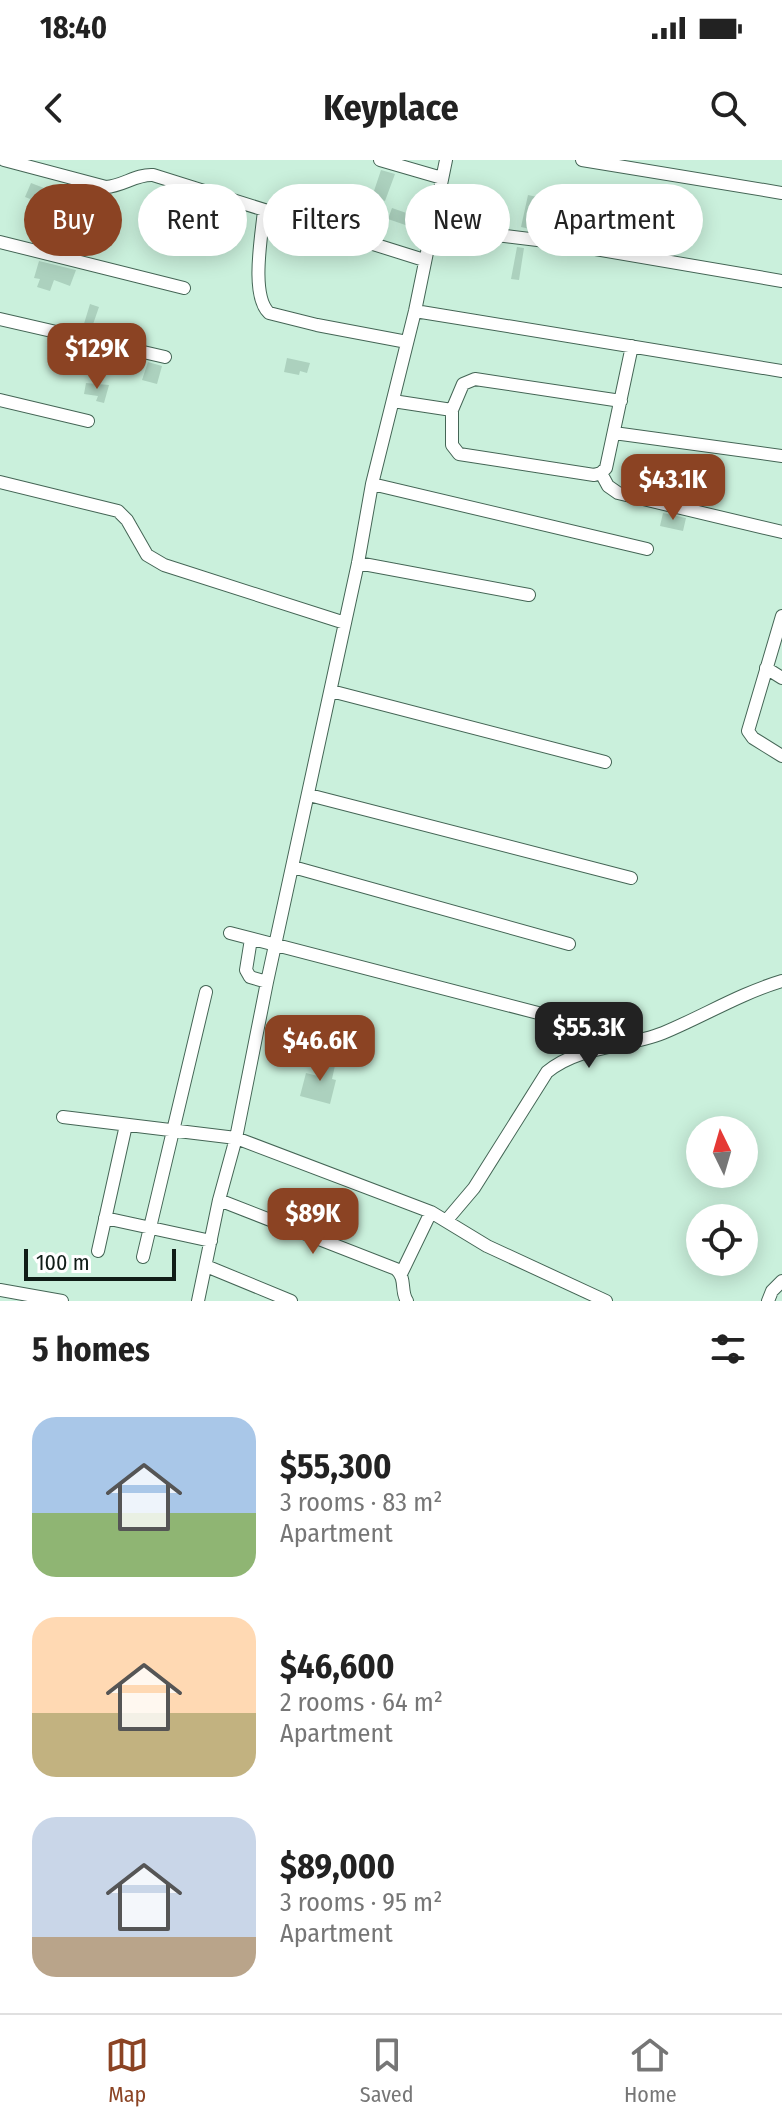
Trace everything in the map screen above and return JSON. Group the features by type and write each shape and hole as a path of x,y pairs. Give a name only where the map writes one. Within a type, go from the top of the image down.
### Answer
{"street":[{"path":"4,160 106,187 143,174 153,175 263,210"},
{"path":"380,160 442,178"},
{"path":"441,184 446,160"},
{"path":"582,160 782,193"},
{"path":"263,228 260,283 264,308 269,313 407,342"},
{"path":"510,237 782,281"},
{"path":"0,242 184,288"},
{"path":"389,249 424,260"},
{"path":"198,1301 219,1200 236,1138 372,484 415,311 425,256"},
{"path":"415,311 782,371"},
{"path":"0,319 165,357"},
{"path":"621,401 475,379 463,384 452,410 452,445 459,454 594,475 601,473 606,468 621,401 632,346"},
{"path":"0,400 88,421"},
{"path":"393,401 452,410"},
{"path":"614,433 782,456"},
{"path":"601,473 608,486 618,493 782,532"},
{"path":"0,482 118,511 127,520 147,555 164,565 345,623"},
{"path":"372,484 647,549"},
{"path":"358,563 529,595"},
{"path":"782,616 748,731 753,738 782,756"},
{"path":"766,668 782,678"},
{"path":"331,691 605,762"},
{"path":"309,795 631,878"},
{"path":"293,867 569,944"},
{"path":"230,933 542,1014 560,1022 582,1053"},
{"path":"251,939 246,970 250,977 267,982"},
{"path":"446,1221 474,1188 547,1072 560,1061 662,1033 749,991 782,981"},
{"path":"143,1257 206,992"},
{"path":"63,1117 236,1138 431,1212 487,1246 606,1301"},
{"path":"98,1251 126,1125"},
{"path":"219,1200 396,1269 401,1274 407,1301"},
{"path":"401,1274 431,1212"},
{"path":"105,1218 211,1241"},
{"path":"206,1266 291,1301"},
{"path":"768,1301 772,1291 782,1281"},
{"path":"0,1290 62,1301"}],"building":[{"path":"381,170 395,174 389,190 389,184 376,184"},
{"path":"526,204 526,228 521,227"},
{"path":"392,208 405,212 405,225 389,219"},
{"path":"517,247 524,248 519,280 511,279"},
{"path":"39,261 76,270 70,286 54,280 50,291 37,287 40,279 34,278"},
{"path":"90,304 99,307 91,330 83,327"},
{"path":"287,358 310,363 307,373 284,372"},
{"path":"148,362 162,366 157,384 142,380"},
{"path":"86,383 109,385 104,403 96,401 98,396 84,394"},
{"path":"663,513 686,518 683,531 660,526"},
{"path":"323,1058 336,1061 332,1079 336,1080 330,1104 300,1096 306,1073 318,1076"}]}
